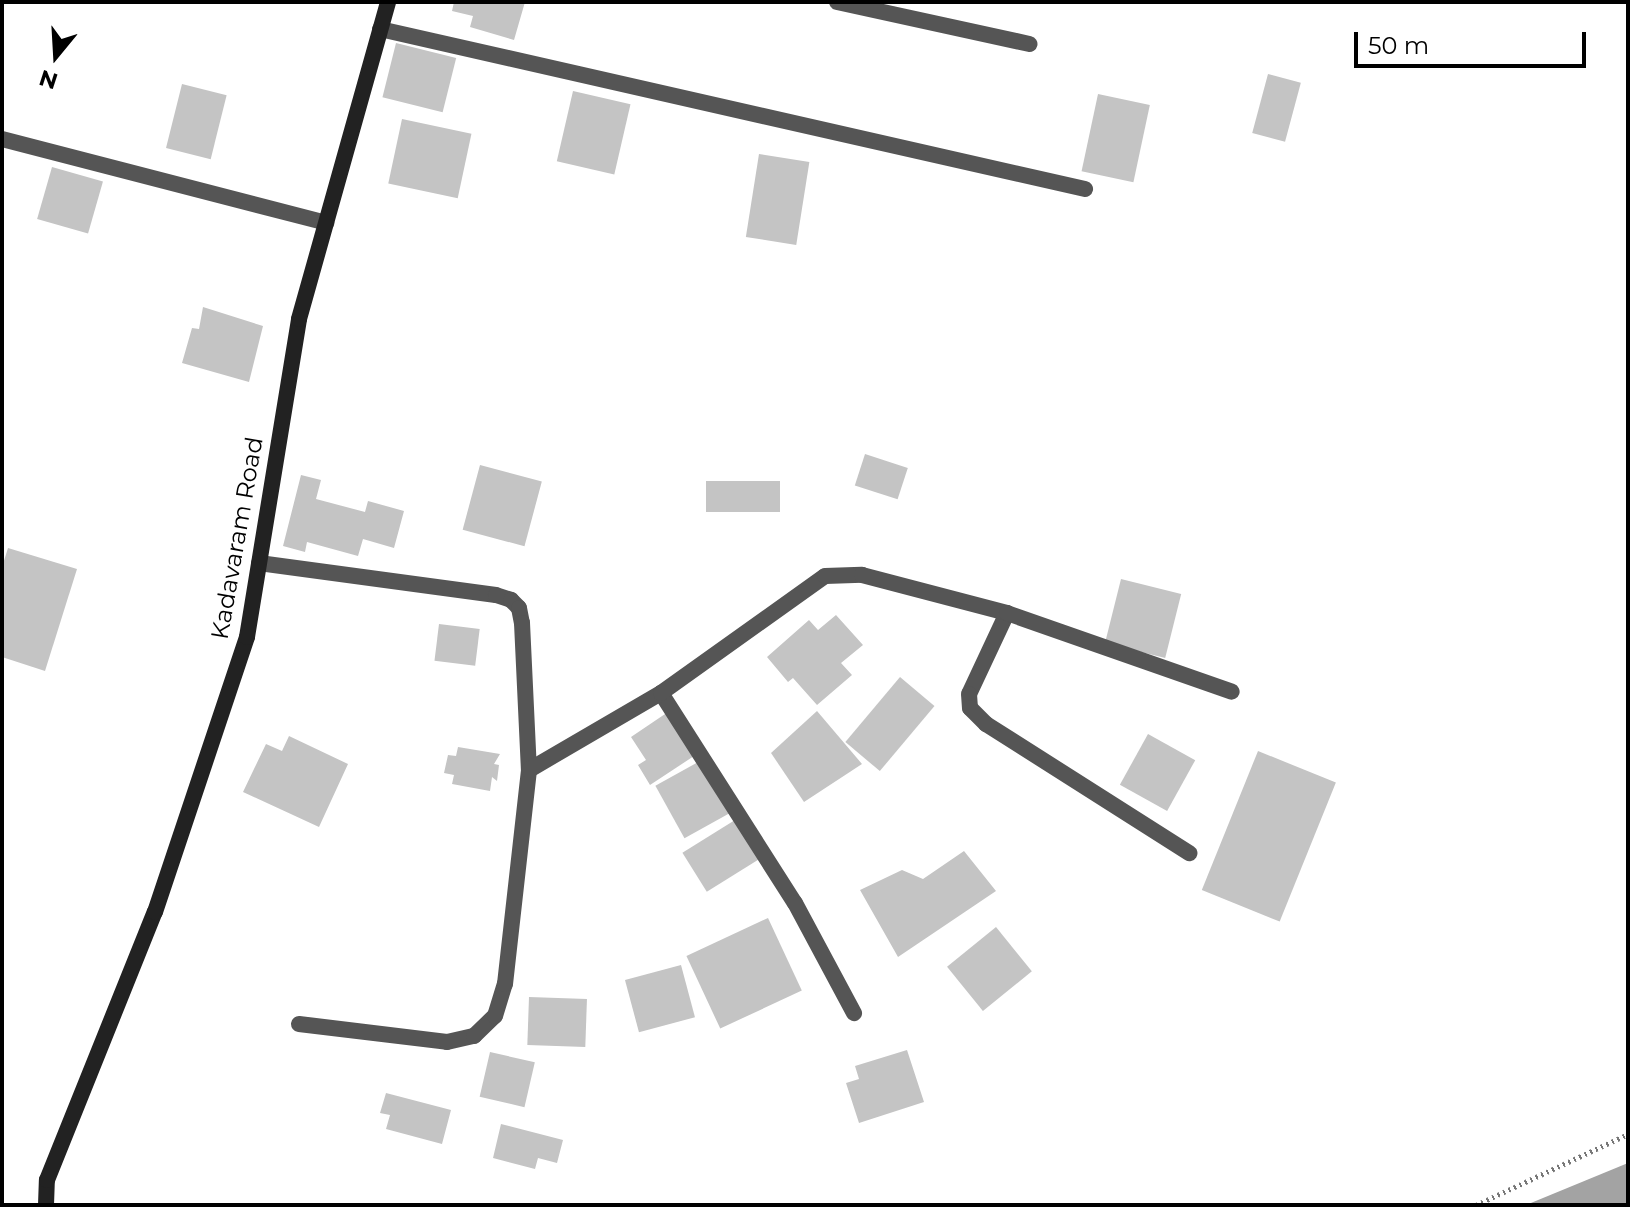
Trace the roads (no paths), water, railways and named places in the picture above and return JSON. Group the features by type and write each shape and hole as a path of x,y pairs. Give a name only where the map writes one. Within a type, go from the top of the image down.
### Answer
{"main road":[{"name":"Kadavaram Road","path":"46,1205 47,1180 155,912 247,637 299,319 388,2"}],"street":[{"path":"837,2 1029,44"},
{"path":"380,29 1085,189"},
{"path":"2,139 326,223"},
{"path":"259,563 496,595 511,600 519,608 522,623 529,770 505,984 495,1016 474,1036 447,1042 299,1024"},
{"path":"529,770 661,693 825,576 862,575 1007,613 1232,692"},
{"path":"1007,613 969,694 970,708 986,724 1189,853"},
{"path":"661,693 795,903 854,1013"}]}
